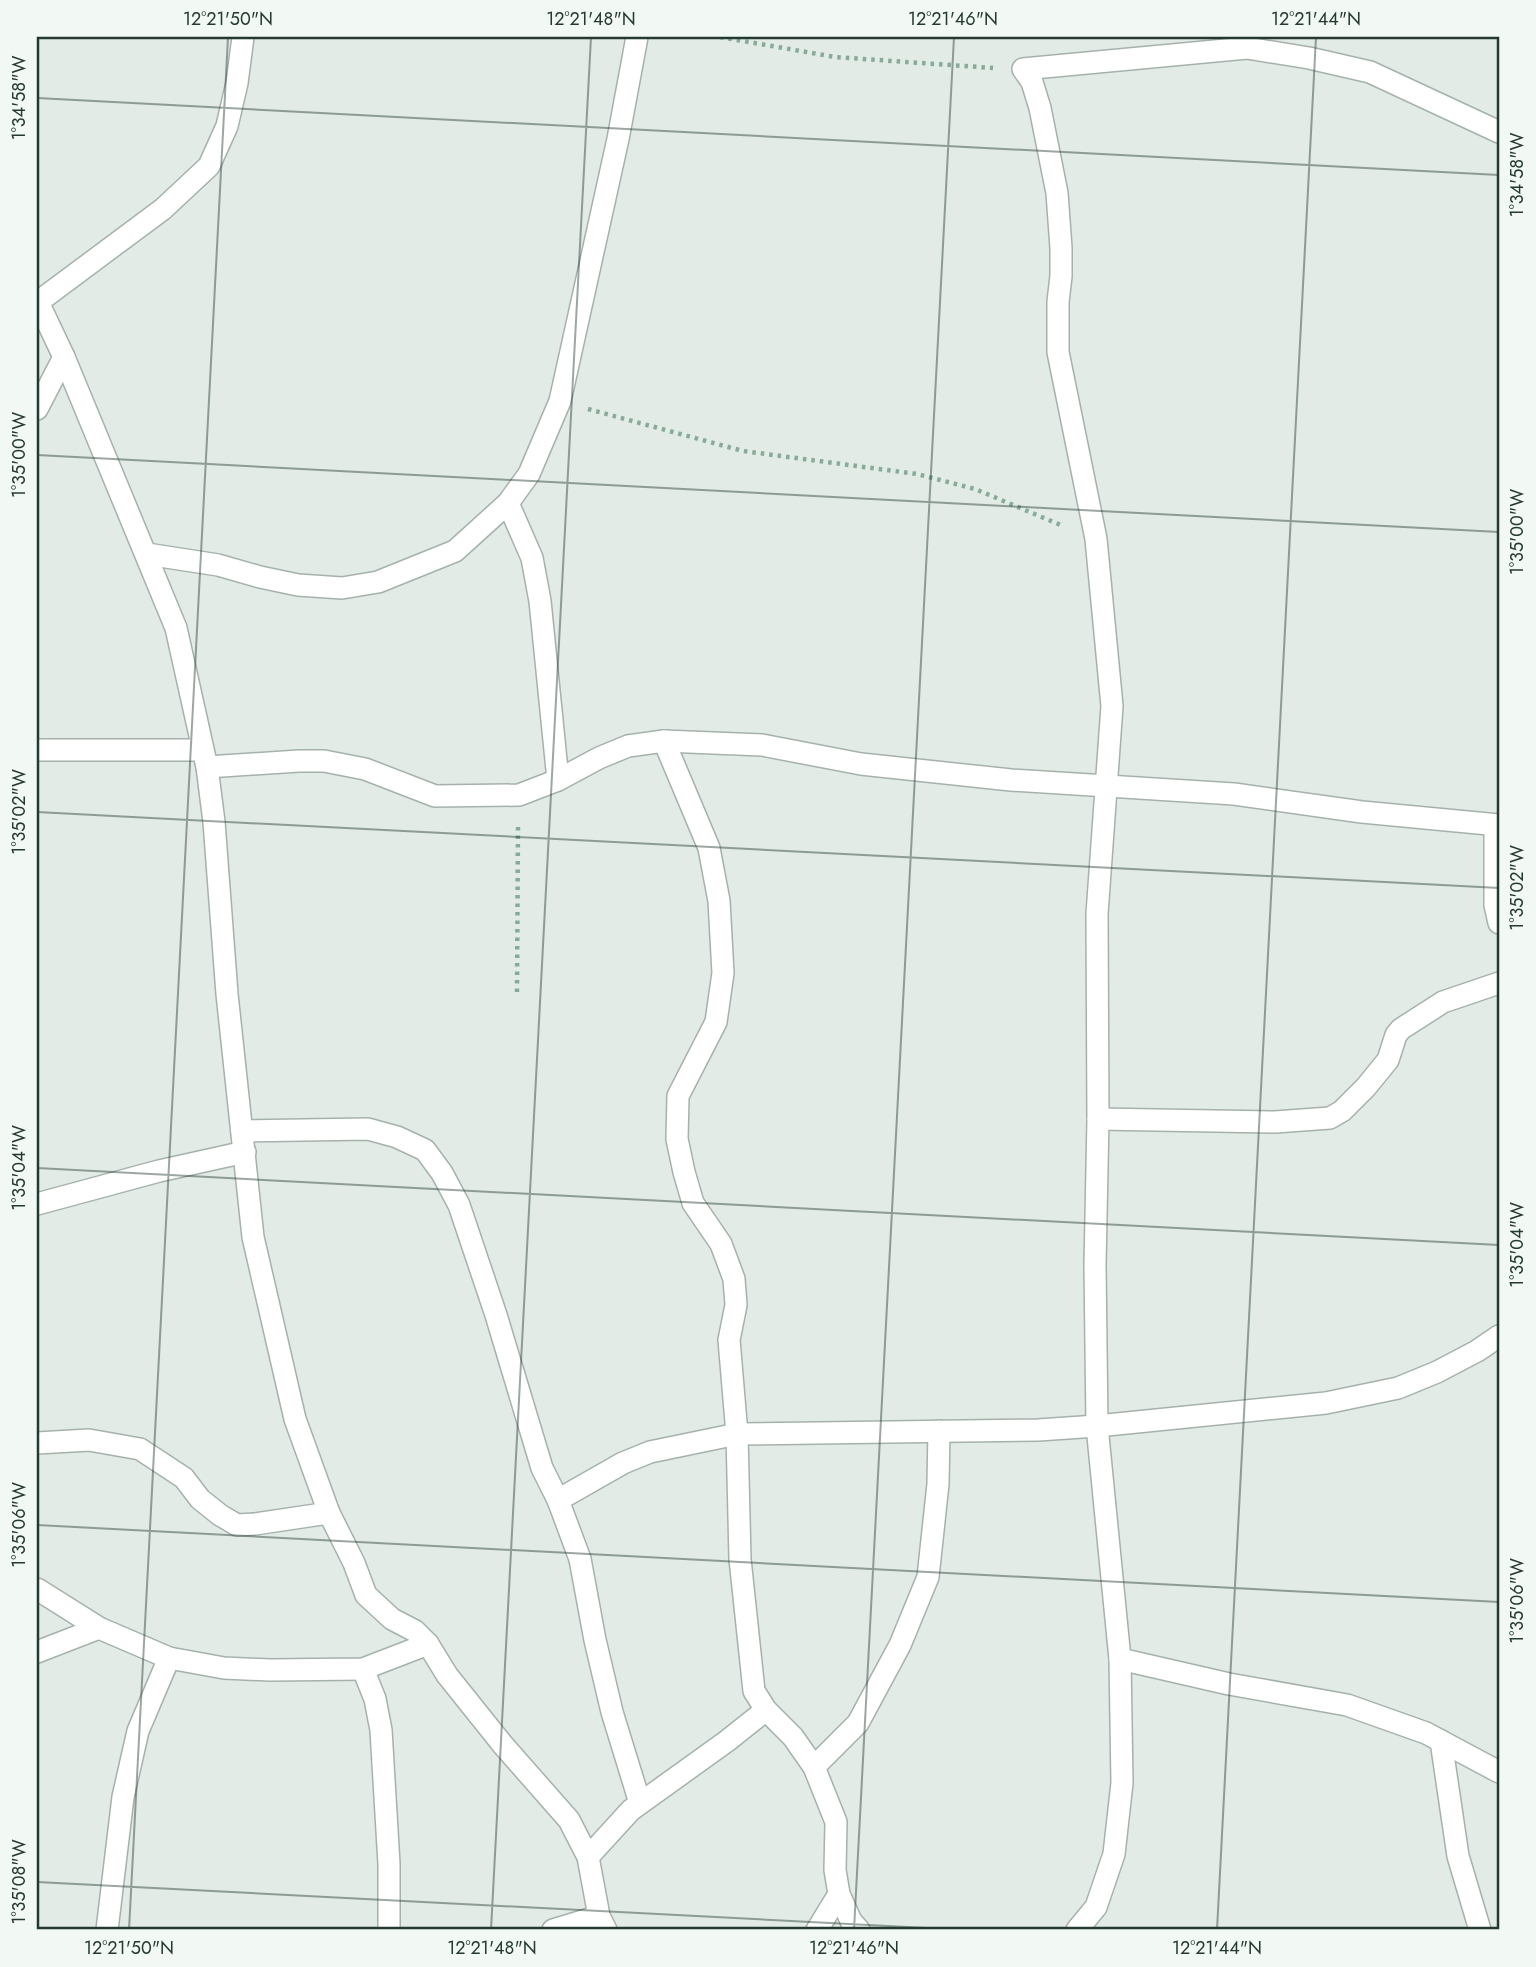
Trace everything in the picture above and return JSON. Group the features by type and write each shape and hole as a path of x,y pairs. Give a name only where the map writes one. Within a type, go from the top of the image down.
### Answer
{"street":[{"path":"243,37 237,83 227,126 209,166 163,209 37,301 64,357 176,628 204,759 214,822 227,994 253,1237 295,1419 330,1513 366,1595 392,1619 415,1631 428,1644 447,1675 503,1745 569,1820 588,1857 603,1923 553,1930"},
{"path":"147,554 218,565 298,585 342,588 378,582 455,551 508,503 530,474 560,401 618,139 637,37"},
{"path":"1077,1930 1096,1907 1114,1854 1122,1783 1120,1659 1097,1426 1095,1265 1098,1119 1097,914 1112,706 1096,539 1058,352 1061,248 1057,193 1040,108 1032,82 1023,69 1247,48 1370,72 1499,132"},
{"path":"37,409 64,357"},
{"path":"508,503 532,558 540,601 558,780"},
{"path":"664,741 709,848 719,901 723,974 716,1022 678,1096 677,1139 693,1203 721,1244 733,1279 736,1305 729,1340 737,1434 740,1559 750,1667 754,1691 766,1710 793,1737 814,1767 836,1822 835,1870 839,1894 851,1921 859,1930"},
{"path":"37,750 204,759 324,761 365,769 435,796 519,794 558,780 628,746 664,741 762,745 861,764 1011,780 1234,794 1362,812 1497,825 1495,905 1499,923"},
{"path":"1098,1119 1275,1122 1330,1118 1342,1111 1388,1060 1396,1035 1401,1029 1443,1002 1499,983"},
{"path":"37,1204 159,1171 243,1141 368,1129 425,1150 442,1173 458,1205 496,1315 542,1468 558,1500 580,1559 612,1712 640,1803"},
{"path":"558,1500 623,1463 650,1452 737,1434 1038,1430 1326,1403 1398,1388 1437,1372 1499,1336"},
{"path":"814,1767 858,1723 900,1645 928,1577 938,1483 939,1431"},
{"path":"37,1443 89,1440 140,1450 184,1478 200,1499 237,1525 330,1513"},
{"path":"37,1589 99,1628 169,1658 235,1668 363,1669 428,1644"},
{"path":"37,1652 99,1628"},
{"path":"107,1930 122,1797 138,1731 169,1658"},
{"path":"1120,1659 1229,1684 1347,1705 1426,1733 1499,1772"},
{"path":"363,1669 381,1730 389,1864 388,1930"},
{"path":"588,1857 631,1810 766,1710"},
{"path":"1441,1741 1458,1856 1480,1930"},
{"path":"817,1930 839,1894"}],"path":[{"path":"719,37 835,57 1023,69"},
{"path":"560,401 743,451 917,474 975,489 1096,539"},
{"path":"517,992 519,794"}]}
